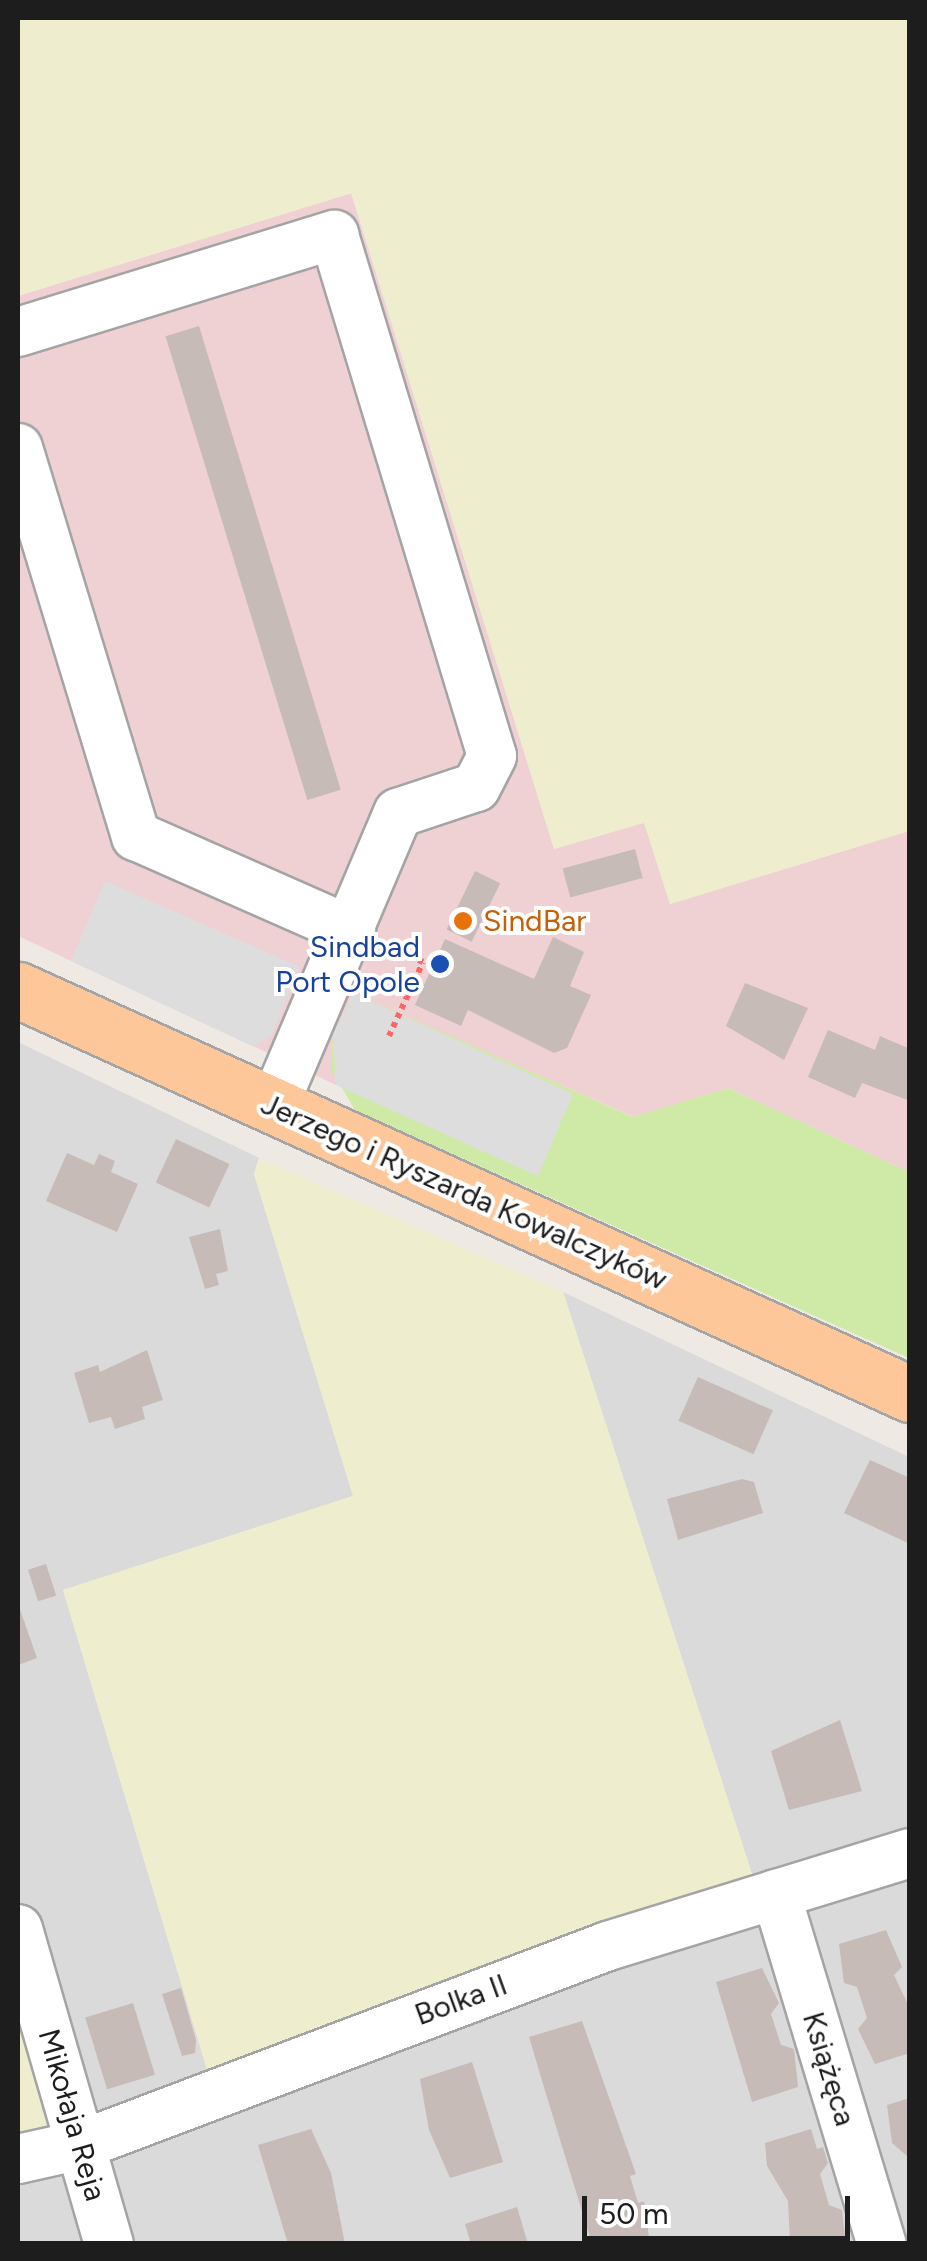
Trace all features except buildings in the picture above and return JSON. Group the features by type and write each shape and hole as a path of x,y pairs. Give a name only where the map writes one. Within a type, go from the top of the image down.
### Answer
{"main road":[{"name":"Jerzego i Ryszarda Kowalczyków","path":"18,990 910,1394"}],"street":[{"path":"18,332 334,235 492,756 476,787 398,814 371,939 274,1106"},
{"path":"18,448 136,836 371,939"},
{"name":"Bolka II","path":"18,2159 81,2145 540,1971 910,1854"},
{"name":"Książęca","path":"776,1894 882,2244"},
{"name":"Mikołaja Reja","path":"18,1929 109,2244"}],"path":[{"path":"371,939 424,962 389,1036"}],"shaded area":[{"path":"351,193 554,849 644,822 670,904 909,831 909,1172 728,1088 634,1117 354,994 333,1034 336,1085 18,936 18,296"},
{"path":"105,881 300,967 271,1036 252,1046 71,961"},
{"path":"354,993 573,1094 538,1176 336,1085 333,1034"},
{"path":"18,1042 259,1158 254,1174 353,1496 63,1590 214,2093 753,1877 563,1292 909,1457 909,2243 18,2243"}],"green space":[{"path":"18,18 909,18 909,831 670,904 644,823 554,849 352,193 18,296"},
{"path":"354,993 633,1117 728,1088 909,1172 909,1358 355,1110 331,1069 333,1034"},
{"path":"259,1158 563,1292 753,1877 214,2093 63,1590 353,1496 254,1174"},
{"path":"18,1929 81,2145 18,2159"}],"place":[{"name":"SindBar","path":"463,921"},
{"name":"Sindbad Port Opole","path":"440,964"}]}
